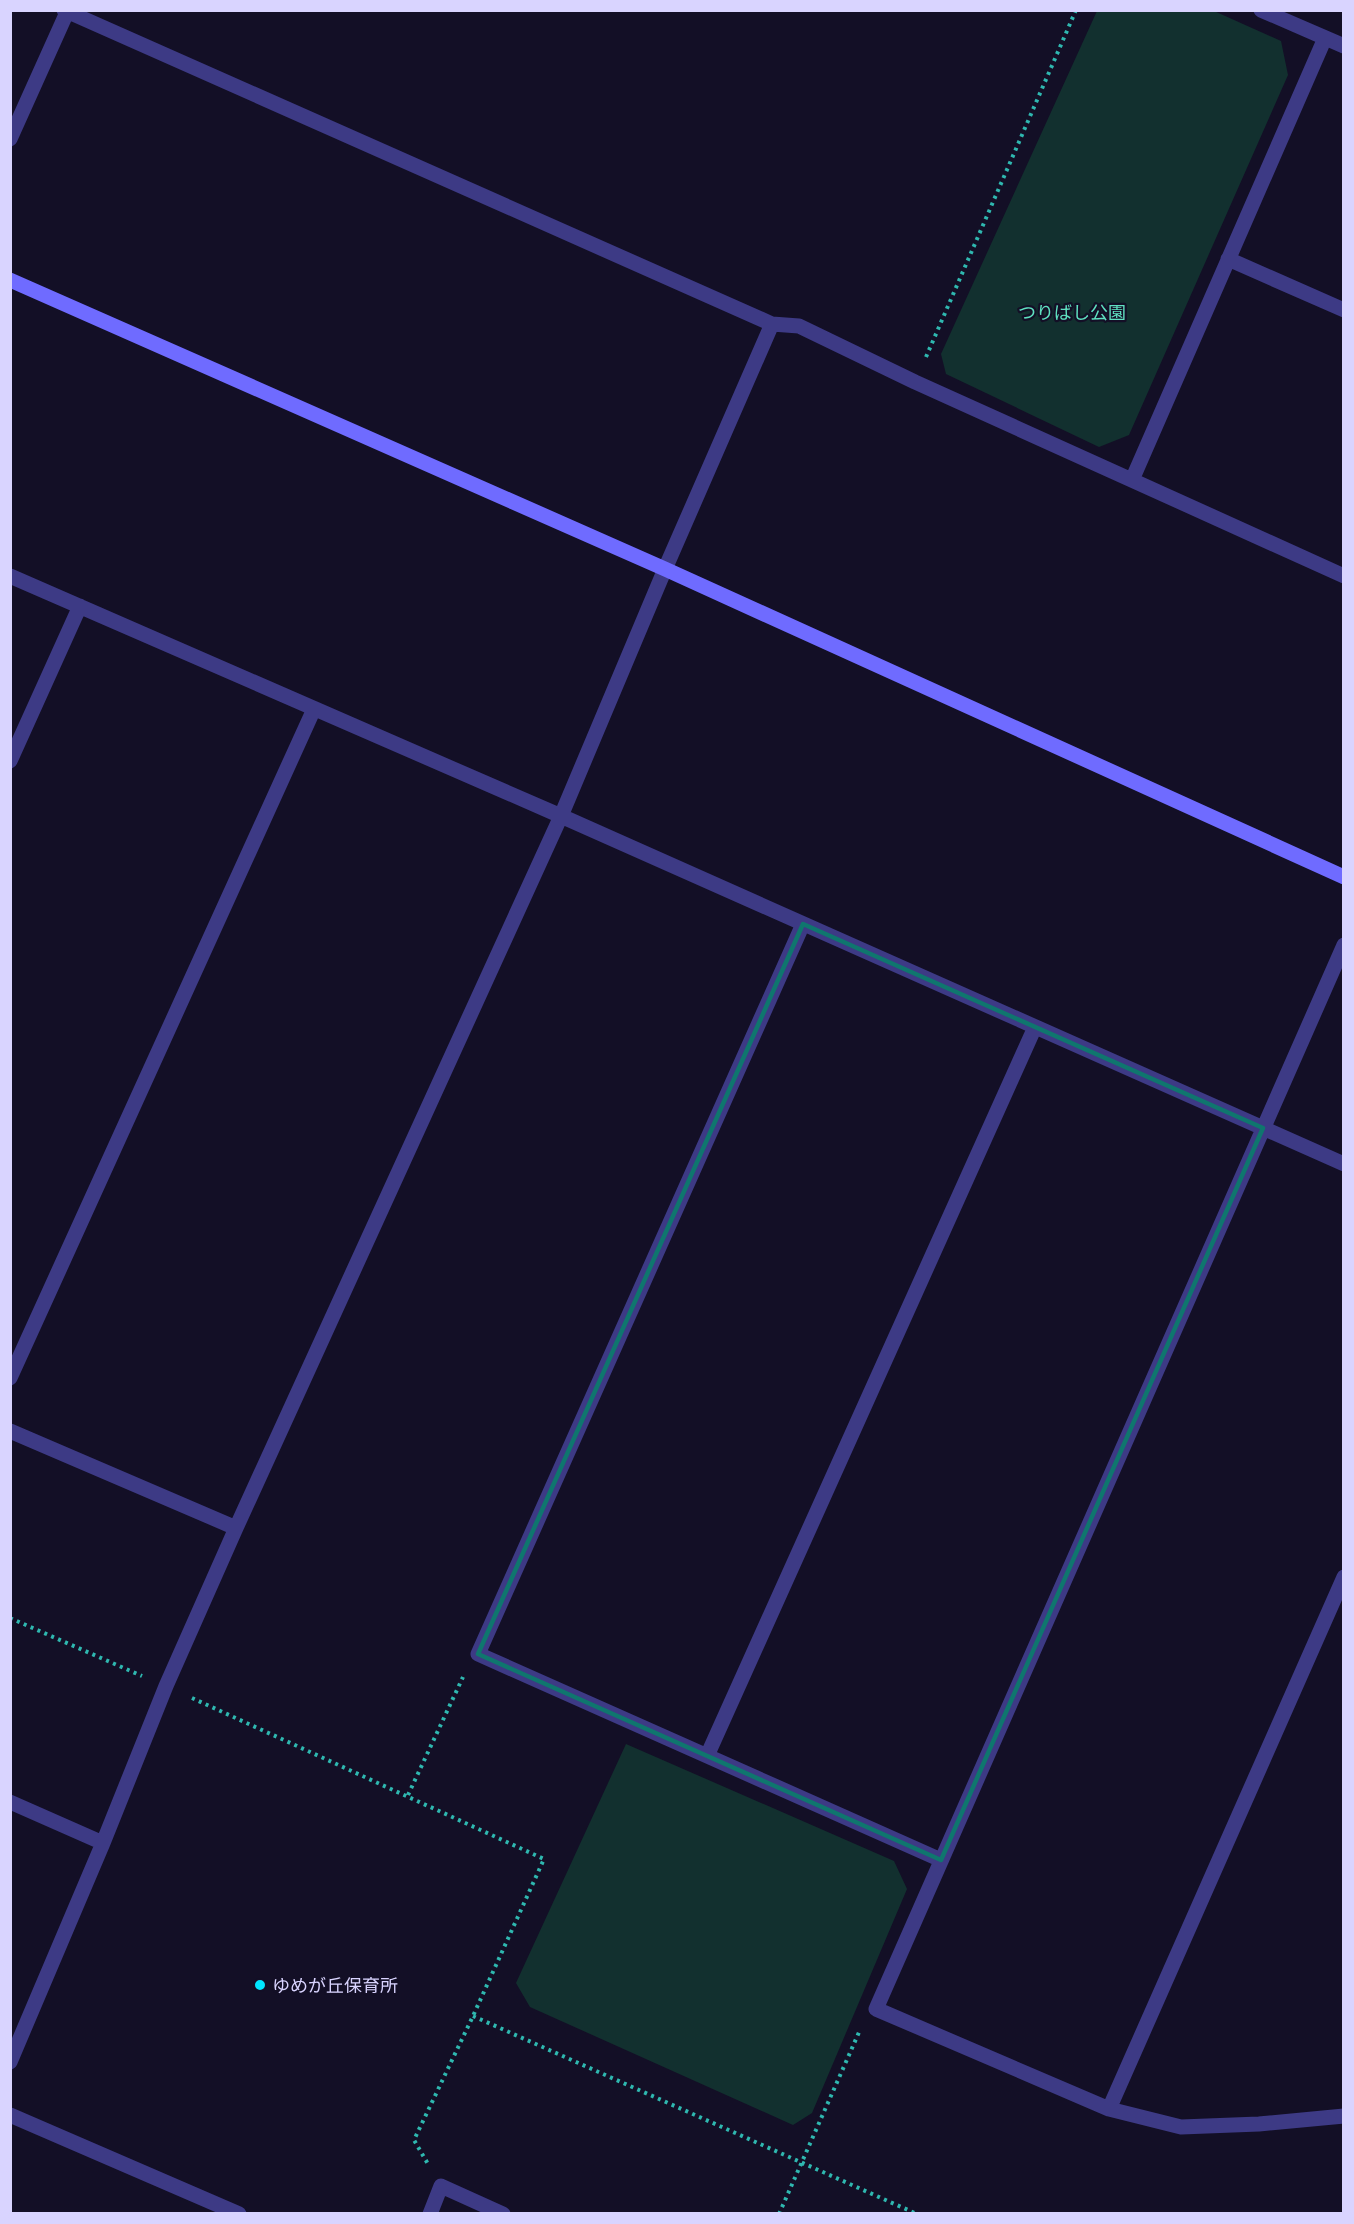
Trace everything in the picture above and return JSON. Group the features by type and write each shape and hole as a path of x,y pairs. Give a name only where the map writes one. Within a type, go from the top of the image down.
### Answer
{"street":[{"path":"1262,10 1344,46"},
{"path":"10,139 66,11 772,324 799,326 915,382 1344,576"},
{"path":"1131,480 1325,38"},
{"path":"1228,259 1344,310"},
{"path":"10,280 665,569 1344,877"},
{"path":"10,2062 103,1843 166,1686 561,816 772,324"},
{"path":"10,576 561,816 1344,1164"},
{"path":"10,761 80,606"},
{"path":"10,1378 314,709"},
{"path":"803,924 478,1654 941,1860"},
{"path":"1344,945 876,2009 1109,2109 1181,2127 1259,2124 1344,2116"},
{"path":"707,1756 1035,1027"},
{"path":"10,1431 236,1528"},
{"path":"1109,2109 1344,1577"},
{"path":"10,1802 103,1843"},
{"path":"10,2115 234,2213"},
{"path":"430,2214 441,2186 502,2214"}],"path":[{"path":"915,382 1076,10"},
{"path":"10,1618 166,1686 544,1858 414,2140 441,2186"},
{"path":"408,1795 462,1679 478,1654"},
{"path":"779,2214 856,2035 876,2009"},
{"path":"473,2016 917,2214"}],"highlighted area":[{"path":"803,924 1263,1128 941,1860 478,1654"}],"green space":[{"name":"つりばし公園","path":"1097,11 1214,11 1281,41 1288,75 1129,435 1099,447 946,374 941,354"},
{"path":"626,1744 894,1861 907,1889 812,2113 793,2125 530,2007 516,1983"}],"place":[{"name":"ゆめが丘保育所","path":"260,1985"}]}
